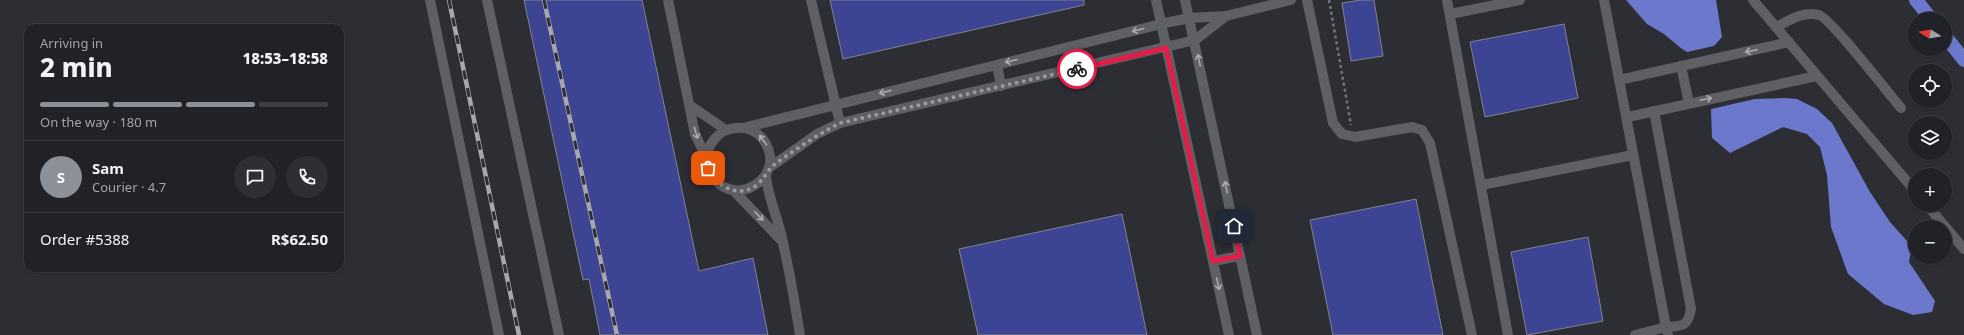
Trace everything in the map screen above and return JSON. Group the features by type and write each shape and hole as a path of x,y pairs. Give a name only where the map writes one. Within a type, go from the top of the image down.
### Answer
{"street":[{"path":"430,0 499,335"},
{"path":"488,0 559,335"},
{"path":"668,0 695,134 707,159 710,172 718,183 734,191 783,242"},
{"path":"811,0 840,123"},
{"path":"1156,0 1229,335"},
{"path":"1185,0 1257,335"},
{"path":"707,159 712,142 726,130 743,128 1161,24 1189,18 1226,16 1291,0"},
{"path":"1307,0 1333,123 1342,134 1355,137 1412,127 1422,130 1430,142 1472,335"},
{"path":"1447,0 1482,185 1508,335"},
{"path":"1450,14 1520,0"},
{"path":"1604,0 1619,80 1628,117 1633,155 1667,331"},
{"path":"1753,0 1908,183"},
{"path":"1776,27 1800,15 1821,15 1843,38 1901,108"},
{"path":"734,191 752,188 767,172 817,134 840,123 1166,48 1194,40 1226,16"},
{"path":"1619,80 1789,42"},
{"path":"997,65 1001,86"},
{"path":"1681,66 1689,103"},
{"path":"1628,117 1817,76"},
{"path":"690,106 726,130"},
{"path":"1635,335 1667,331 1683,326 1689,319 1691,309 1654,111"},
{"path":"743,128 759,135 769,150 767,172 783,242 800,335"},
{"path":"1482,185 1633,155"},
{"path":"1933,212 1964,249"},
{"path":"1213,261 1240,256"}],"path":[{"path":"1329,0 1348,115 1355,137"}],"water":[{"path":"1626,0 1716,0 1722,37 1714,46 1687,52 1664,34 1647,24"},
{"path":"1755,99 1797,99 1817,109 1832,123 1870,192 1890,222 1907,241 1908,264 1910,264 1935,301 1932,312 1913,315 1884,304 1848,274 1831,227 1827,175 1820,147 1807,134 1783,127 1730,153 1712,138 1711,109"}],"building":[{"path":"524,0 642,0 699,271 753,258 768,335 600,335 589,279 583,280"},
{"path":"830,0 1084,0 1084,5 843,59"},
{"path":"1361,0 1374,0 1383,56 1351,61 1342,3"},
{"path":"1564,24 1578,98 1485,117 1470,42"},
{"path":"1416,199 1443,335 1333,335 1310,220"},
{"path":"1122,214 1147,335 978,335 959,249"},
{"path":"1588,237 1603,321 1527,335 1511,252"}],"waterway":[{"path":"1916,0 1925,12"},
{"path":"1952,45 1964,60"}],"railway":[{"path":"449,0 519,335"},
{"path":"544,0 617,335"}],"way so far":[{"path":"708,168 712,176 725,188 734,191 743,191 752,188 759,183 769,168 817,134 840,123 1077,69"}],"route":[{"path":"1077,69 1166,48 1213,261 1240,256 1234,226"}]}
